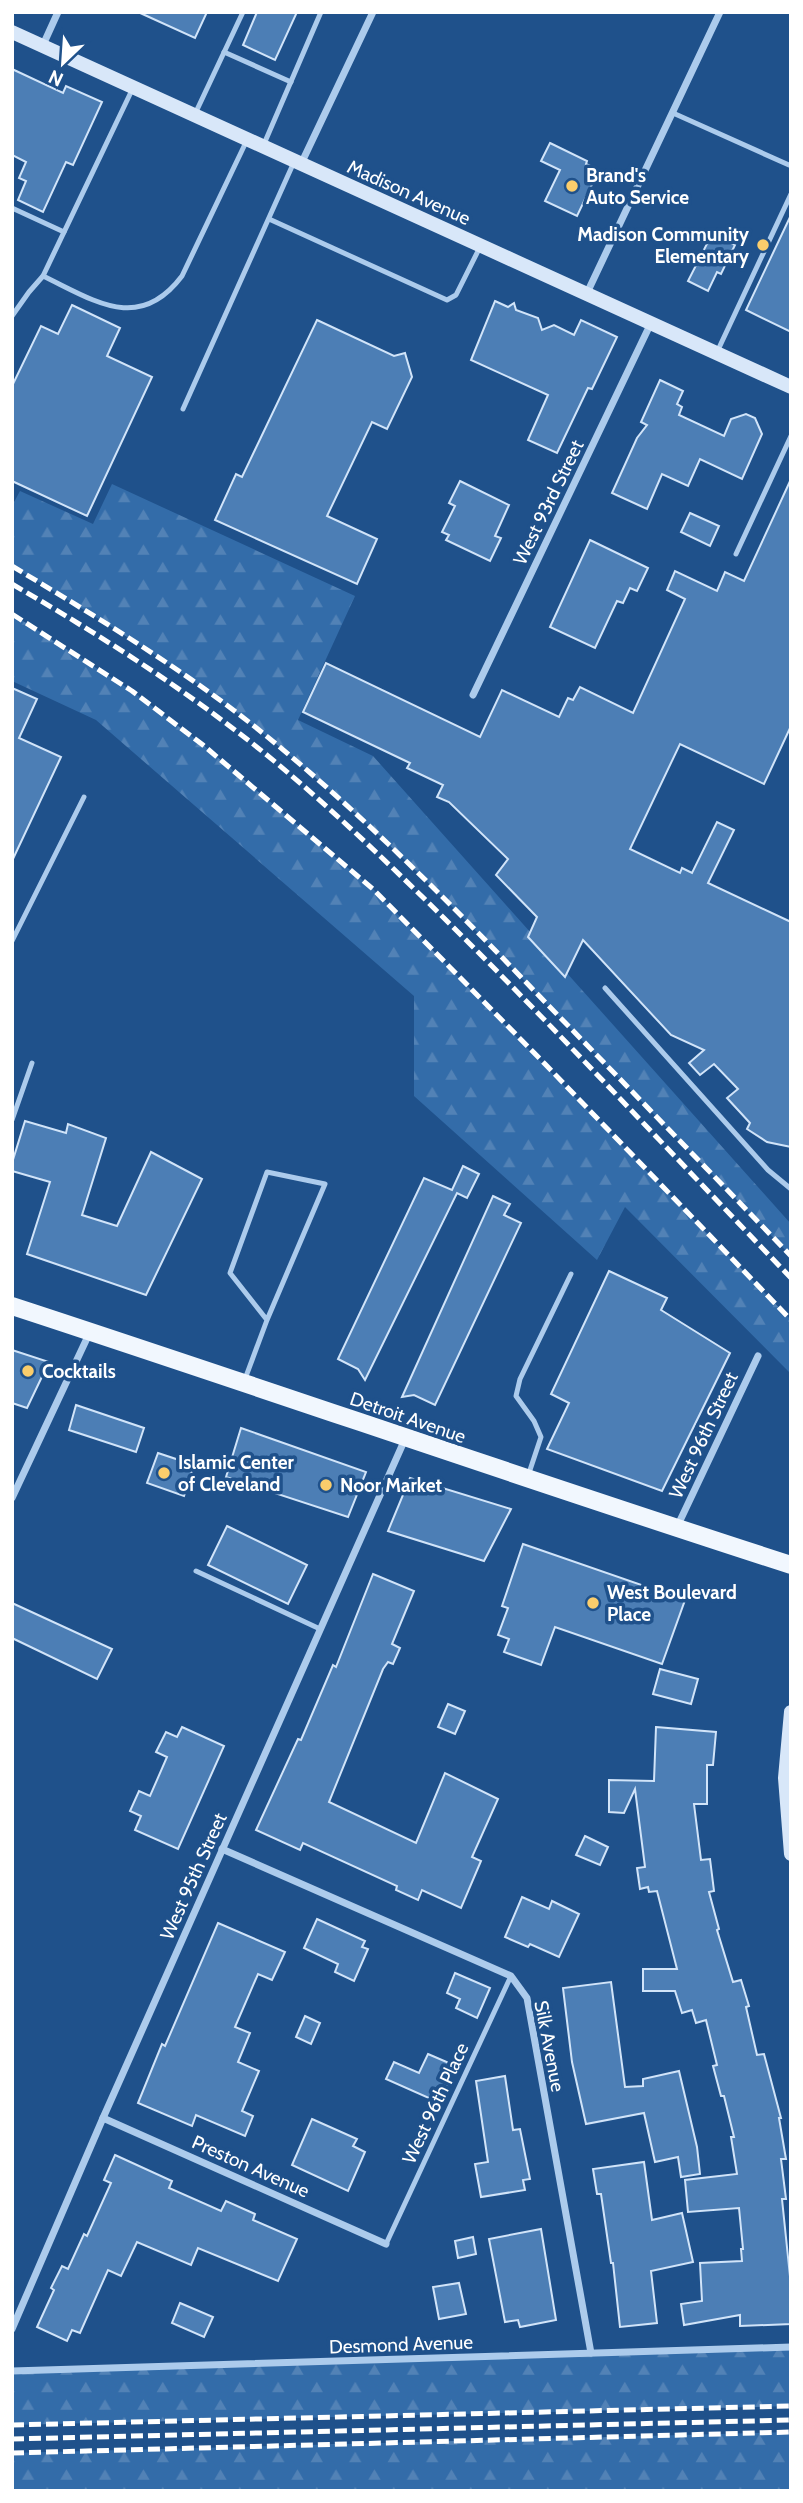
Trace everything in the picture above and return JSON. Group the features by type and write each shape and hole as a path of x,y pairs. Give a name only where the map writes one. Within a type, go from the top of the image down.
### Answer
{"main road":[{"name":"Detroit Avenue","path":"12,1306 527,1479 791,1564"}],"street":[{"path":"43,45 58,12"},
{"path":"298,164 373,12"},
{"path":"587,293 720,12"},
{"name":"Madison Avenue","path":"12,32 791,387"},
{"name":"West 93rd Street","path":"472,695 651,323"},
{"path":"12,1498 90,1331"},
{"name":"West 96th Street","path":"677,1528 758,1356"},
{"name":"West 95th Street","path":"12,2329 405,1438"},
{"path":"791,1712 785,1778 791,1854"},
{"path":"222,1849 511,1976"},
{"name":"Silk Avenue","path":"511,1976 527,1998 590,2353"},
{"name":"Preston Avenue","path":"103,2118 386,2244"},
{"name":"Desmond Avenue","path":"12,2371 791,2347"}],"lane":[{"path":"195,116 243,12"},
{"path":"263,147 321,12"},
{"path":"224,52 291,82"},
{"path":"12,316 43,276 133,87"},
{"path":"673,113 789,165"},
{"path":"43,276 113,307 133,309 154,303 170,292 182,276 247,140"},
{"path":"183,409 269,219 298,164"},
{"path":"717,353 791,194"},
{"path":"12,208 64,232"},
{"path":"269,219 447,300 456,295 481,246"},
{"path":"736,554 788,453 791,436"},
{"path":"12,941 84,797"},
{"path":"605,988 768,1170 791,1189"},
{"path":"12,1120 32,1063"},
{"path":"244,1382 324,1184 267,1172 230,1273 267,1320"},
{"path":"527,1479 541,1437 534,1421 516,1396 520,1379 571,1274"},
{"path":"195,1571 320,1629"},
{"name":"West 96th Place","path":"386,2244 511,1976"}],"green space":[{"path":"112,484 355,596 298,720 373,756 791,1224 791,1256 475,930 331,791 254,726 196,683 12,566 12,506 20,491 93,524"},
{"path":"12,614 132,691 203,745 374,890 791,1320 791,1374 625,1207 597,1260 414,1096 414,996 96,720 12,681"},
{"path":"791,2347 791,2406 12,2425 12,2371"},
{"path":"791,2432 791,2491 12,2491 12,2453"}],"building":[{"path":"138,12 207,12 195,38"},
{"path":"257,12 297,12 275,60 243,45"},
{"path":"12,69 63,93 66,86 102,102 73,165 66,162 43,212 18,200 26,181 19,178 26,162 12,155"},
{"name":"Brand's Auto Service","path":"550,143 599,170 577,216 545,201 560,170 541,161"},
{"path":"791,215 791,332 746,310"},
{"path":"712,234 735,245 721,274 717,272 708,291 688,281"},
{"path":"495,301 508,307 514,303 516,310 538,318 542,330 554,325 574,335 581,320 617,337 592,389 588,388 557,453 528,440 548,395 471,360"},
{"path":"72,305 120,328 107,356 152,377 87,516 12,481 12,386 41,326 58,334"},
{"path":"317,320 394,356 405,353 412,377 387,429 372,422 327,516 377,539 357,584 215,520 236,474 242,477"},
{"path":"660,380 683,391 677,404 682,407 679,415 724,436 731,419 746,414 755,418 762,434 742,479 700,459 688,486 662,474 647,509 612,493 637,438 647,425 641,422"},
{"path":"791,479 791,726 764,784 680,744 630,849 680,873 682,868 692,873 717,822 734,830 708,883 791,922 791,1147 767,1142 747,1129 750,1123 727,1098 738,1089 714,1064 700,1075 689,1063 704,1050 671,1035 583,940 565,977 528,937 537,917 496,875 508,859 449,802 437,797 443,785 407,768 410,763 303,712 326,663 480,737 502,690 559,717 568,698 573,700 580,687 633,713 685,599 667,590 675,571 717,591 725,572 744,581"},
{"path":"460,481 509,505 495,536 501,538 490,561 446,540 449,535 442,532 455,506 449,503"},
{"path":"690,513 719,526 710,546 681,532"},
{"path":"590,540 648,568 637,591 630,588 623,603 617,601 595,648 550,627"},
{"path":"12,688 37,699 19,738 61,757 12,861"},
{"path":"25,1121 66,1133 68,1124 106,1138 82,1215 117,1226 151,1152 202,1179 146,1295 27,1254 50,1182 12,1171"},
{"path":"463,1166 479,1174 467,1198 457,1193 365,1380 358,1369 338,1359 424,1178 452,1190"},
{"path":"493,1196 510,1204 504,1215 521,1223 435,1405 414,1395 402,1397"},
{"path":"609,1271 667,1298 661,1310 730,1353 662,1491 547,1449 569,1403 551,1394"},
{"path":"12,1350 49,1362 27,1408 12,1403"},
{"path":"76,1405 144,1428 136,1452 69,1430"},
{"path":"241,1428 366,1472 348,1517 226,1477"},
{"path":"158,1453 194,1465 184,1496 147,1483"},
{"path":"410,1478 511,1509 484,1561 388,1531"},
{"path":"227,1526 307,1565 288,1604 208,1565"},
{"name":"West Boulevard Place","path":"523,1544 685,1600 662,1664 555,1627 541,1665 504,1652 509,1639 498,1635 508,1608 502,1606"},
{"path":"373,1574 414,1591 392,1644 400,1648 393,1664 388,1662 383,1669 329,1802 416,1843 445,1773 498,1799 472,1857 481,1861 461,1908 422,1890 418,1900 396,1890 397,1886 303,1843 300,1850 256,1830 298,1739 301,1740 333,1665 336,1667"},
{"path":"12,1603 112,1649 97,1679 12,1638"},
{"path":"660,1669 698,1679 691,1704 653,1694"},
{"path":"448,1704 465,1711 455,1734 438,1727"},
{"path":"182,1727 224,1746 178,1849 135,1830 141,1816 130,1811 139,1791 150,1796 167,1757 156,1752 166,1732 177,1737"},
{"path":"656,1727 716,1732 713,1765 707,1765 707,1804 694,1804 701,1860 710,1859 714,1891 709,1892 719,1929 717,1930 733,1982 741,1980 749,2006 746,2007 757,2055 764,2054 781,2118 786,2159 781,2159 786,2199 782,2199 791,2286 791,2324 740,2326 740,2315 684,2325 681,2304 702,2301 700,2263 742,2261 743,2249 739,2208 688,2212 685,2180 737,2174 731,2137 734,2137 713,2066 717,2065 706,2020 696,2023 692,2010 682,2013 675,1991 643,1991 643,1969 677,1969 657,1891 649,1892 648,1887 640,1889 637,1868 645,1867 635,1789 624,1813 609,1812 609,1780 654,1781"},
{"path":"585,1836 608,1847 600,1865 576,1855"},
{"path":"522,1897 549,1909 552,1901 579,1914 559,1957 530,1944 528,1947 505,1937"},
{"path":"317,1919 365,1941 362,1947 368,1949 354,1981 335,1972 338,1964 304,1948"},
{"path":"218,1923 285,1952 272,1980 258,1974 235,2027 250,2033 238,2062 259,2071 242,2111 253,2116 245,2136 196,2115 192,2126 138,2103"},
{"path":"455,1973 490,1988 477,2018 456,2008 460,1999 447,1993"},
{"path":"611,1982 625,2087 643,2086 643,2079 679,2071 697,2147 700,2174 681,2177 678,2157 655,2162 644,2113 586,2124 572,2062 563,1988"},
{"path":"305,2016 320,2023 311,2044 296,2037"},
{"path":"428,2054 456,2066 440,2103 386,2079 394,2062 419,2073"},
{"path":"505,2076 513,2130 520,2129 530,2179 523,2180 525,2190 481,2197 475,2164 488,2162 476,2081"},
{"path":"312,2119 357,2139 353,2146 365,2152 348,2191 292,2165"},
{"path":"115,2155 172,2181 169,2188 221,2211 226,2201 255,2214 253,2220 297,2239 278,2281 198,2248 191,2265 137,2242 121,2276 108,2270 80,2333 72,2330 67,2341 37,2327 62,2266 68,2269 84,2234 87,2236 111,2183 104,2180"},
{"path":"644,2162 652,2220 682,2213 693,2262 651,2271 657,2323 620,2327 613,2263 601,2194 597,2194 593,2169"},
{"path":"541,2229 556,2320 520,2327 518,2320 505,2322 489,2239"},
{"path":"473,2237 476,2254 458,2258 455,2241"},
{"path":"459,2283 466,2314 439,2319 433,2287"},
{"path":"180,2303 213,2317 204,2337 172,2323"}],"railway":[{"path":"12,566 196,683 254,726 331,791 475,930 791,1256"},
{"path":"12,584 81,625 183,692 248,740 331,810 479,953 791,1278"},
{"path":"12,614 132,691 203,745 374,890 791,1320"},
{"path":"12,2425 791,2406"},
{"path":"12,2439 791,2420"},
{"path":"12,2453 791,2432"}],"place":[{"name":"Brand's Auto Service","path":"572,186"},
{"name":"Madison Community Elementary","path":"763,245"},
{"name":"Cocktails","path":"28,1371"},
{"name":"Islamic Center of Cleveland","path":"164,1473"},
{"name":"Noor Market","path":"326,1485"},
{"name":"West Boulevard Place","path":"593,1603"}]}
